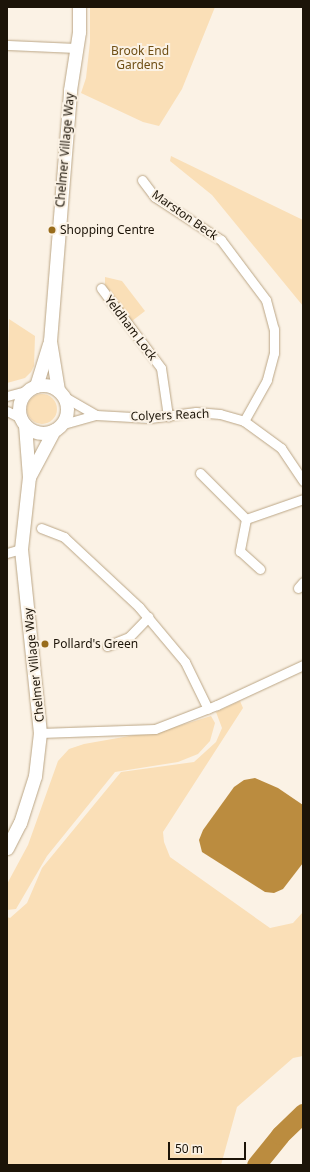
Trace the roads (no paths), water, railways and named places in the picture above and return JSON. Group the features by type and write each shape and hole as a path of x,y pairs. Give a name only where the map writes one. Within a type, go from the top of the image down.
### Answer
{"street":[{"name":"Chelmer Village Way","path":"29,477 66,411 60,393 50,341 70,90 77,48 79,7"},
{"path":"7,45 77,48"},
{"name":"Marston Beck","path":"142,180 156,197 221,240 266,300 274,329 274,353 267,380 244,421"},
{"name":"Yeldham Lock","path":"101,288 161,368 168,416"},
{"name":"Chelmer Village Way","path":"7,848 20,823 36,776 40,733 21,549 29,477 20,403 32,388 50,341"},
{"path":"7,396 32,388 51,386 60,393"},
{"name":"Colyers Reach","path":"60,393 96,415"},
{"path":"7,411 39,432 57,427"},
{"name":"Colyers Reach","path":"57,427 96,415 150,418 196,412 220,414 244,421 281,448 300,464 303,481"},
{"path":"200,473 246,519"},
{"path":"246,519 303,499"},
{"path":"246,519 240,551 260,569"},
{"path":"41,528 64,537 148,617 185,662 208,709"},
{"path":"7,553 21,549"},
{"path":"106,646 129,637 148,617"},
{"path":"40,733 155,729 208,709 303,665"}],"waterway":[{"path":"256,1165 280,1135 303,1113"}],"place":[{"name":"Shopping Centre","path":"52,230"},
{"name":"Pollard's Green","path":"45,644"}],"park label":[{"name":"Brook End Gardens","path":"140,58"}]}
